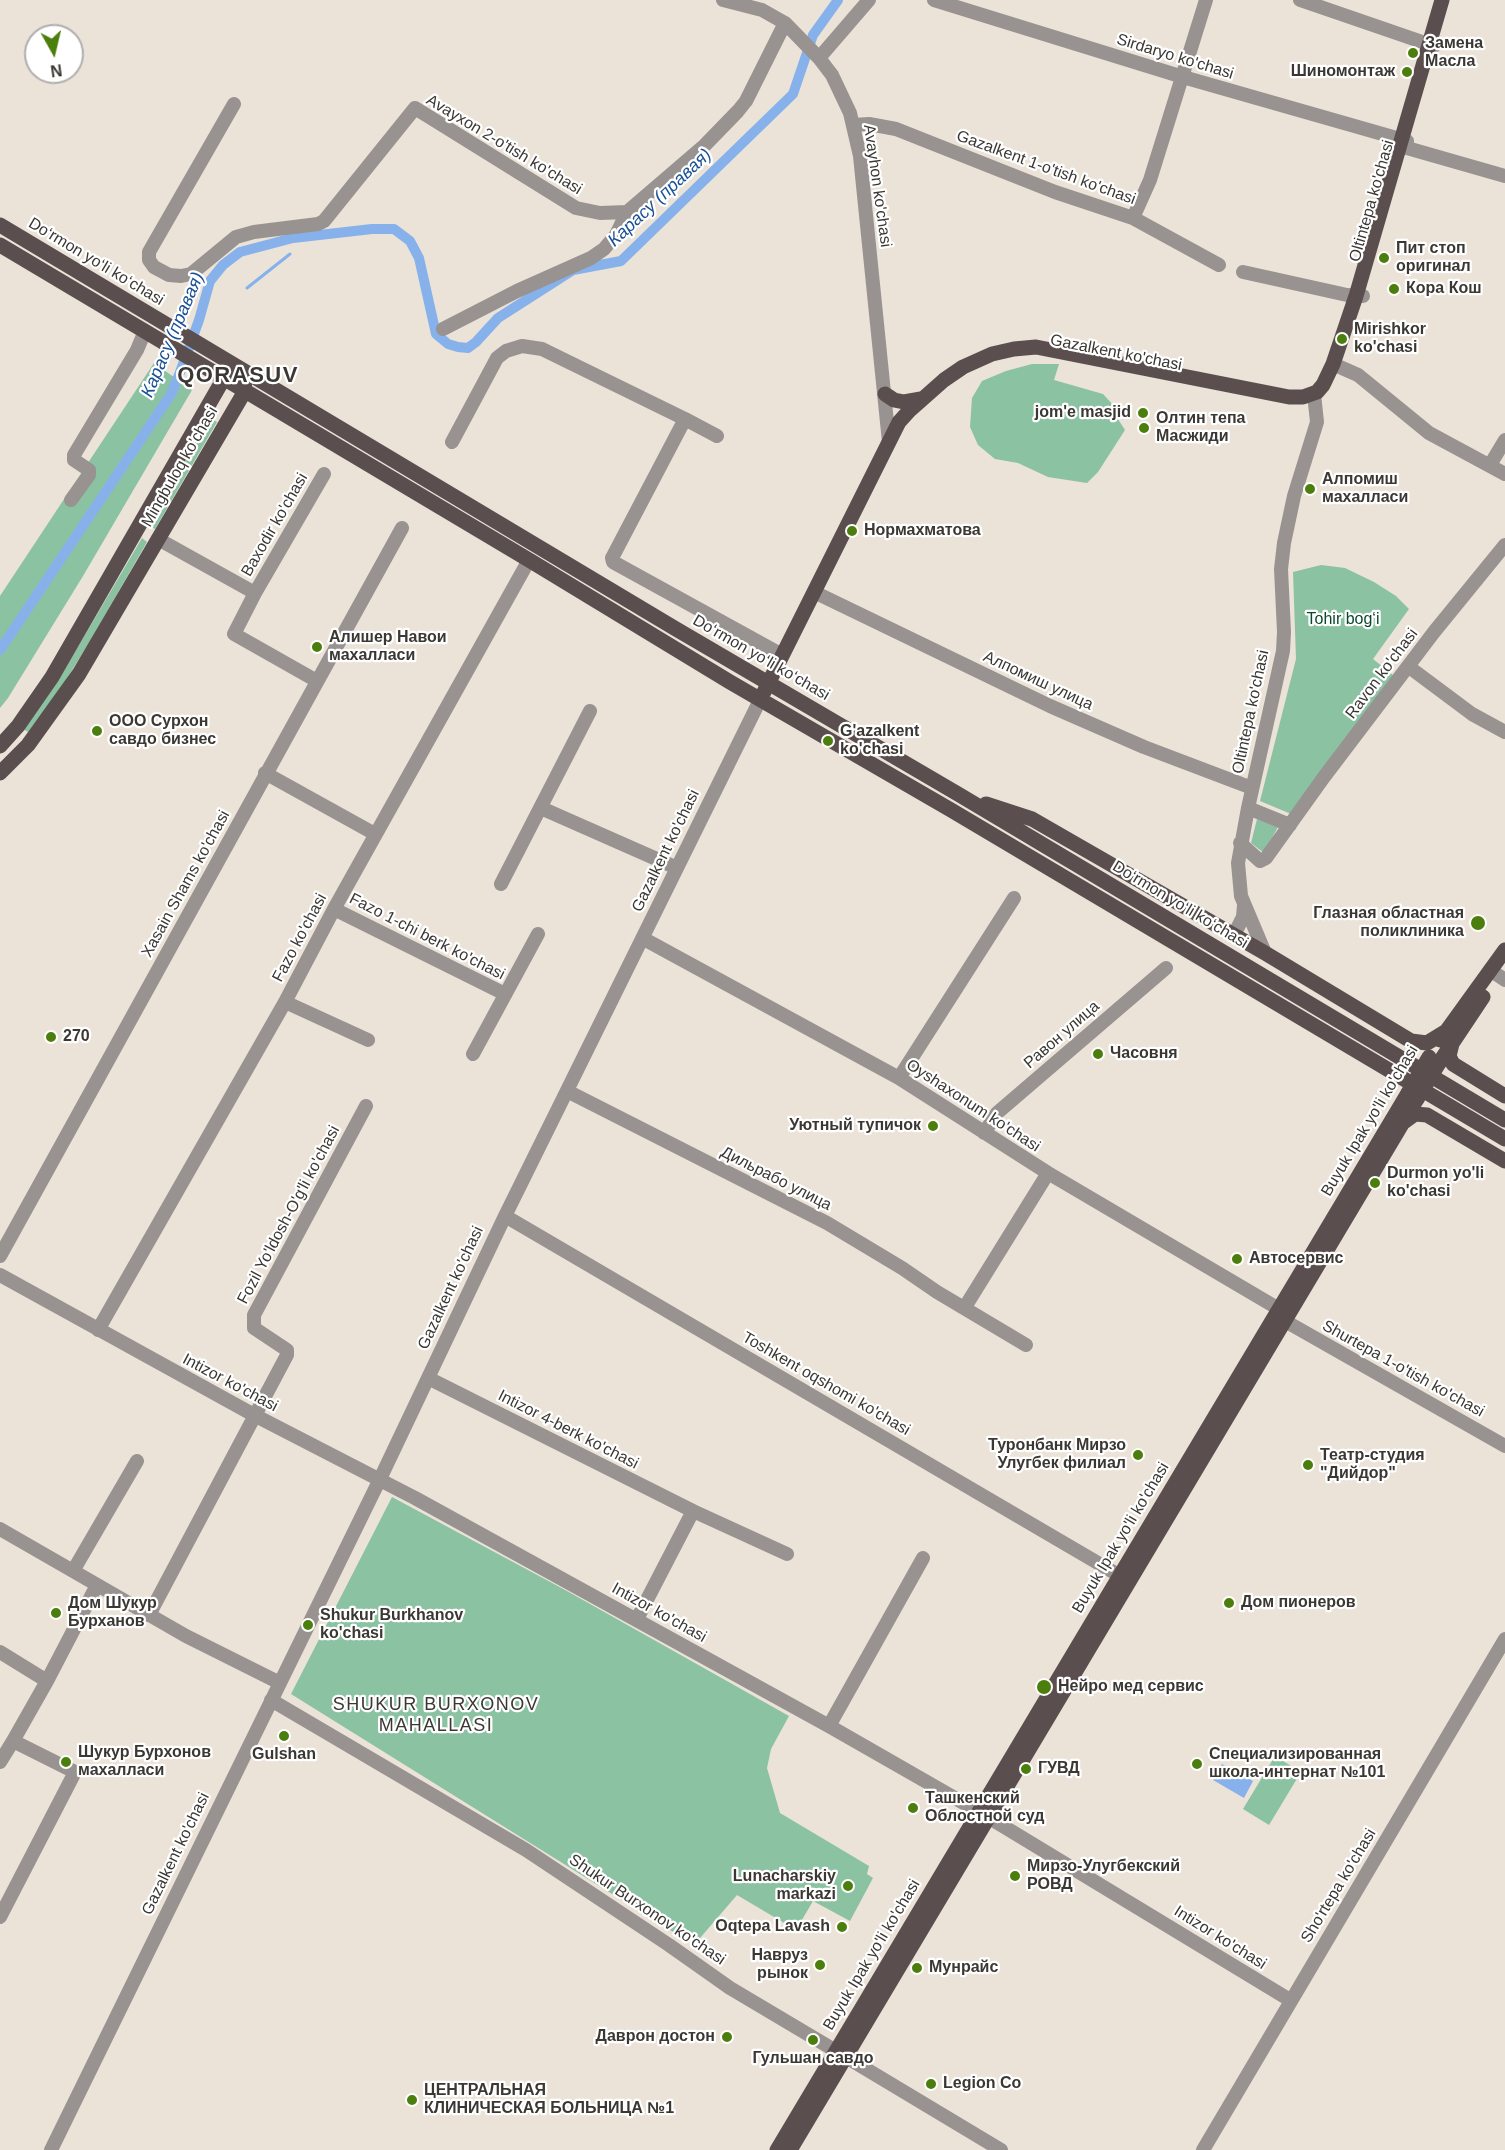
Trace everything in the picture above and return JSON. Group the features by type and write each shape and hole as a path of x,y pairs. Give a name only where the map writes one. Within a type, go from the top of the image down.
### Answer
{"main road":[{"name":"Oltintepa ko'chasi","path":"1314,399 1329,389 1360,296 1432,45 1442,0"},
{"name":"Oltintepa ko'chasi","path":"1432,45 1449,0"},
{"name":"Do‘rmon yo‘li ko‘chasi","path":"0,225 768,684 958,794 1505,1120"},
{"name":"Do‘rmon yo‘li ko‘chasi","path":"0,245 760,700 961,816 1505,1139"},
{"name":"Gazalkent ko'chasi","path":"926,397 987,366 1027,356 1132,370 1290,406 1303,407 1314,399"},
{"path":"224,378 243,370 245,391"},
{"name":"Mingbuloq ko'chasi","path":"3,742 27,714 52,677 224,378"},
{"name":"Mingbuloq ko'chasi","path":"0,773 22,752 79,674 245,391"},
{"path":"885,394 894,400 904,402 926,397"},
{"path":"889,442 904,416 926,397"},
{"name":"Gazalkent ko'chasi","path":"760,700 889,442"},
{"path":"138,528 158,539"},
{"path":"3,742 22,752"},
{"path":"958,794 1032,819 1265,953 1411,1041 1427,1043 1449,1035 1449,1053 1453,1064 1505,1096"},
{"name":"Buyuk Ipak yo'li ko'chasi","path":"777,2150 841,2054 1449,1035 1499,972 1505,950"},
{"name":"Buyuk Ipak yo'li ko'chasi","path":"1282,1315 1404,1122 1413,1096"},
{"path":"1404,1122 1415,1114 1427,1115 1505,1161"},
{"name":"Buyuk Ipak yo'li ko'chasi","path":"790,2150 841,2054"}],"street":[{"name":"Avayhon ko'chasi","path":"723,0 762,10 785,23 819,58 840,88 853,124 860,156 889,442"},
{"path":"819,58 869,0"},
{"name":"Sirdaryo ko'chasi","path":"934,0 1505,176"},
{"path":"1133,218 1150,180 1206,0"},
{"path":"1300,0 1432,45"},
{"path":"443,329 518,291 591,258 604,249 616,235 627,212 705,145 738,111 746,100 785,23"},
{"name":"Avayxon 2-o'tish ko'chasi","path":"234,104 149,252 149,260 154,267 169,275 191,274 236,237 254,232 318,224 324,221 416,108 576,208 600,213 627,212"},
{"name":"Gazalkent 1-o'tish ko'chasi","path":"853,124 869,124 896,129 1054,192 1133,218 1219,265"},
{"path":"1243,272 1360,296"},
{"path":"71,500 89,475 89,470 74,460 74,455 137,350 145,331"},
{"path":"452,442 501,354 511,348 522,346 542,348 717,436"},
{"path":"1336,365 1358,375 1429,433 1505,474"},
{"name":"Oltintepa ko'chasi","path":"1265,953 1243,903 1238,873 1240,843 1283,651 1281,569 1284,543 1294,495 1317,422 1314,399"},
{"path":"685,419 612,558 613,562 782,656"},
{"path":"1490,465 1505,440"},
{"name":"Baxodir ko'chasi","path":"317,681 234,634 324,474"},
{"name":"Xasain Shams ko'chasi","path":"0,1256 402,528"},
{"path":"158,539 255,593"},
{"name":"Ravon ko'chasi","path":"1240,843 1260,861 1264,860 1409,667 1505,545"},
{"name":"Fazo ko'chasi","path":"98,1330 285,1002 375,834 529,560"},
{"name":"Алпомиш улица","path":"814,592 1050,706 1144,747 1252,788"},
{"path":"1409,667 1472,714 1505,732"},
{"name":"Gazalkent ko'chasi","path":"51,2150 380,1479 505,1216 644,939 760,700"},
{"path":"501,884 590,711"},
{"path":"265,773 375,834"},
{"path":"541,808 677,868"},
{"path":"1248,808 1290,825"},
{"path":"899,1078 1014,898"},
{"path":"1234,936 1243,917 1243,903"},
{"name":"Fazo 1-chi berk ko'chasi","path":"334,909 505,994"},
{"name":"Fazo 1-chi berk ko'chasi","path":"473,1054 538,934"},
{"name":"Oyshaxonum ko'chasi","path":"644,939 899,1078 1047,1173 1282,1315"},
{"name":"Равон улица","path":"984,1133 997,1113 1166,968"},
{"path":"285,1002 368,1040"},
{"name":"Дильрабо улица","path":"567,1091 827,1223 1026,1345"},
{"name":"Fozil Yo'ldosh-O'g'li ko'chasi","path":"149,1615 287,1354 287,1350 254,1328 254,1315 366,1106"},
{"path":"964,1307 1047,1173"},
{"name":"Toshkent oqshomi ko'chasi","path":"505,1216 1125,1578"},
{"name":"Intizor ko'chasi","path":"0,1275 254,1415 380,1479 829,1726 984,1815 1290,2000"},
{"name":"Shurtepa 1-o'tish ko'chasi","path":"1282,1315 1505,1446"},
{"name":"Intizor 4-berk ko'chasi","path":"428,1378 693,1511 787,1554"},
{"path":"73,1571 137,1461"},
{"path":"637,1619 693,1511"},
{"path":"0,1529 186,1636 280,1683"},
{"path":"829,1726 923,1558"},
{"path":"0,1762 47,1681 97,1585"},
{"name":"Sho'rtepa ko'chasi","path":"1203,2150 1505,1639"},
{"path":"0,1652 47,1681"},
{"name":"Shukur Burxonov ko'chasi","path":"271,1700 526,1850 669,1945 730,1989 1001,2150"},
{"path":"0,1917 74,1774 73,1771 13,1741"}],"green space":[{"path":"154,363 192,390 83,576 0,708 0,596"},
{"path":"1032,364 1059,364 1054,380 1103,394 1115,407 1114,413 1125,430 1098,472 1087,483 1048,477 1018,463 995,459 978,445 970,427 972,398 982,381"},
{"path":"210,418 217,422 155,529 147,524"},
{"path":"142,538 147,542 61,688 28,732 23,729 62,674"},
{"name":"Tohir bog‘i","path":"1321,565 1345,568 1374,582 1396,596 1409,609 1373,659 1393,675 1291,814 1260,801 1296,659 1293,572"},
{"path":"1257,819 1278,827 1264,853 1251,843"},
{"path":"392,1497 567,1591 789,1716 771,1749 767,1768 780,1813 869,1866 867,1874 873,1878 850,1921 813,1901 796,1930 737,1895 694,1945 291,1694"},
{"path":"1275,1756 1301,1772 1269,1825 1243,1809"}],"water":[{"path":"1222,1764 1253,1781 1244,1798 1213,1780"}],"waterway":[{"name":"Карасу (правая)","path":"0,650 171,394 199,320 210,281 223,265 240,252 293,238 372,229 394,229 410,241 419,258 436,334 448,344 468,348 498,318 573,270 621,261 793,94 813,35 838,0"},
{"path":"247,288 290,254"}],"place":[{"name":"Замена Маслa","path":"1413,53"},
{"name":"Шиномонтаж","path":"1407,72"},
{"name":"Пит стоп оригинал","path":"1384,258"},
{"name":"Кора Кош","path":"1394,289"},
{"name":"Mirishkor ko'chasi","path":"1342,339"},
{"name":"jom'e masjid","path":"1143,413"},
{"name":"Олтин тепа Масжиди","path":"1144,428"},
{"name":"Алпомиш махалласи","path":"1310,489"},
{"name":"Нормахматова","path":"852,531"},
{"name":"Алишер Навои махалласи","path":"317,647"},
{"name":"ООО Сурхон савдо бизнес","path":"97,731"},
{"name":"G'azalkent ko'chasi","path":"828,741"},
{"name":"Глазная областная поликлиника","path":"1478,923"},
{"name":"270","path":"51,1037"},
{"name":"Часовня","path":"1098,1054"},
{"name":"Уютный тупичок","path":"933,1126"},
{"name":"Durmon yo'li ko'chasi","path":"1375,1183"},
{"name":"Автосервис","path":"1237,1259"},
{"name":"Туронбанк Мирзо Улугбек филиал","path":"1138,1455"},
{"name":"Театр-студия \"Дийдор\"","path":"1308,1465"},
{"name":"Дом пионеров","path":"1229,1603"},
{"name":"Дом Шукур Бурханов","path":"56,1613"},
{"name":"Shukur Burkhanov ko'chasi","path":"308,1625"},
{"name":"Нейро мед сервис","path":"1044,1687"},
{"name":"Gulshan","path":"284,1736"},
{"name":"Шукур Бурхонов махалласи","path":"66,1762"},
{"name":"Специализированная школа-интернат №101","path":"1197,1764"},
{"name":"ГУВД","path":"1026,1769"},
{"name":"Ташкенский Облостной суд","path":"913,1808"},
{"name":"Мирзо-Улугбекский РОВД","path":"1015,1876"},
{"name":"Lunacharskiy markazi","path":"848,1886"},
{"name":"Oqtepa Lavash","path":"842,1927"},
{"name":"Навруз рынок","path":"820,1965"},
{"name":"Мунрайс","path":"917,1968"},
{"name":"Даврон достон","path":"727,2037"},
{"name":"Гульшан савдо","path":"813,2040"},
{"name":"Legion Co","path":"931,2084"},
{"name":"ЦЕНТРАЛЬНАЯ КЛИНИЧЕСКАЯ БОЛЬНИЦА №1","path":"412,2100"}],"district":[{"name":"QORASUV","path":"238,376"},
{"name":"SHUKUR BURXONOV MAHALLASI","path":"436,1715"}]}
